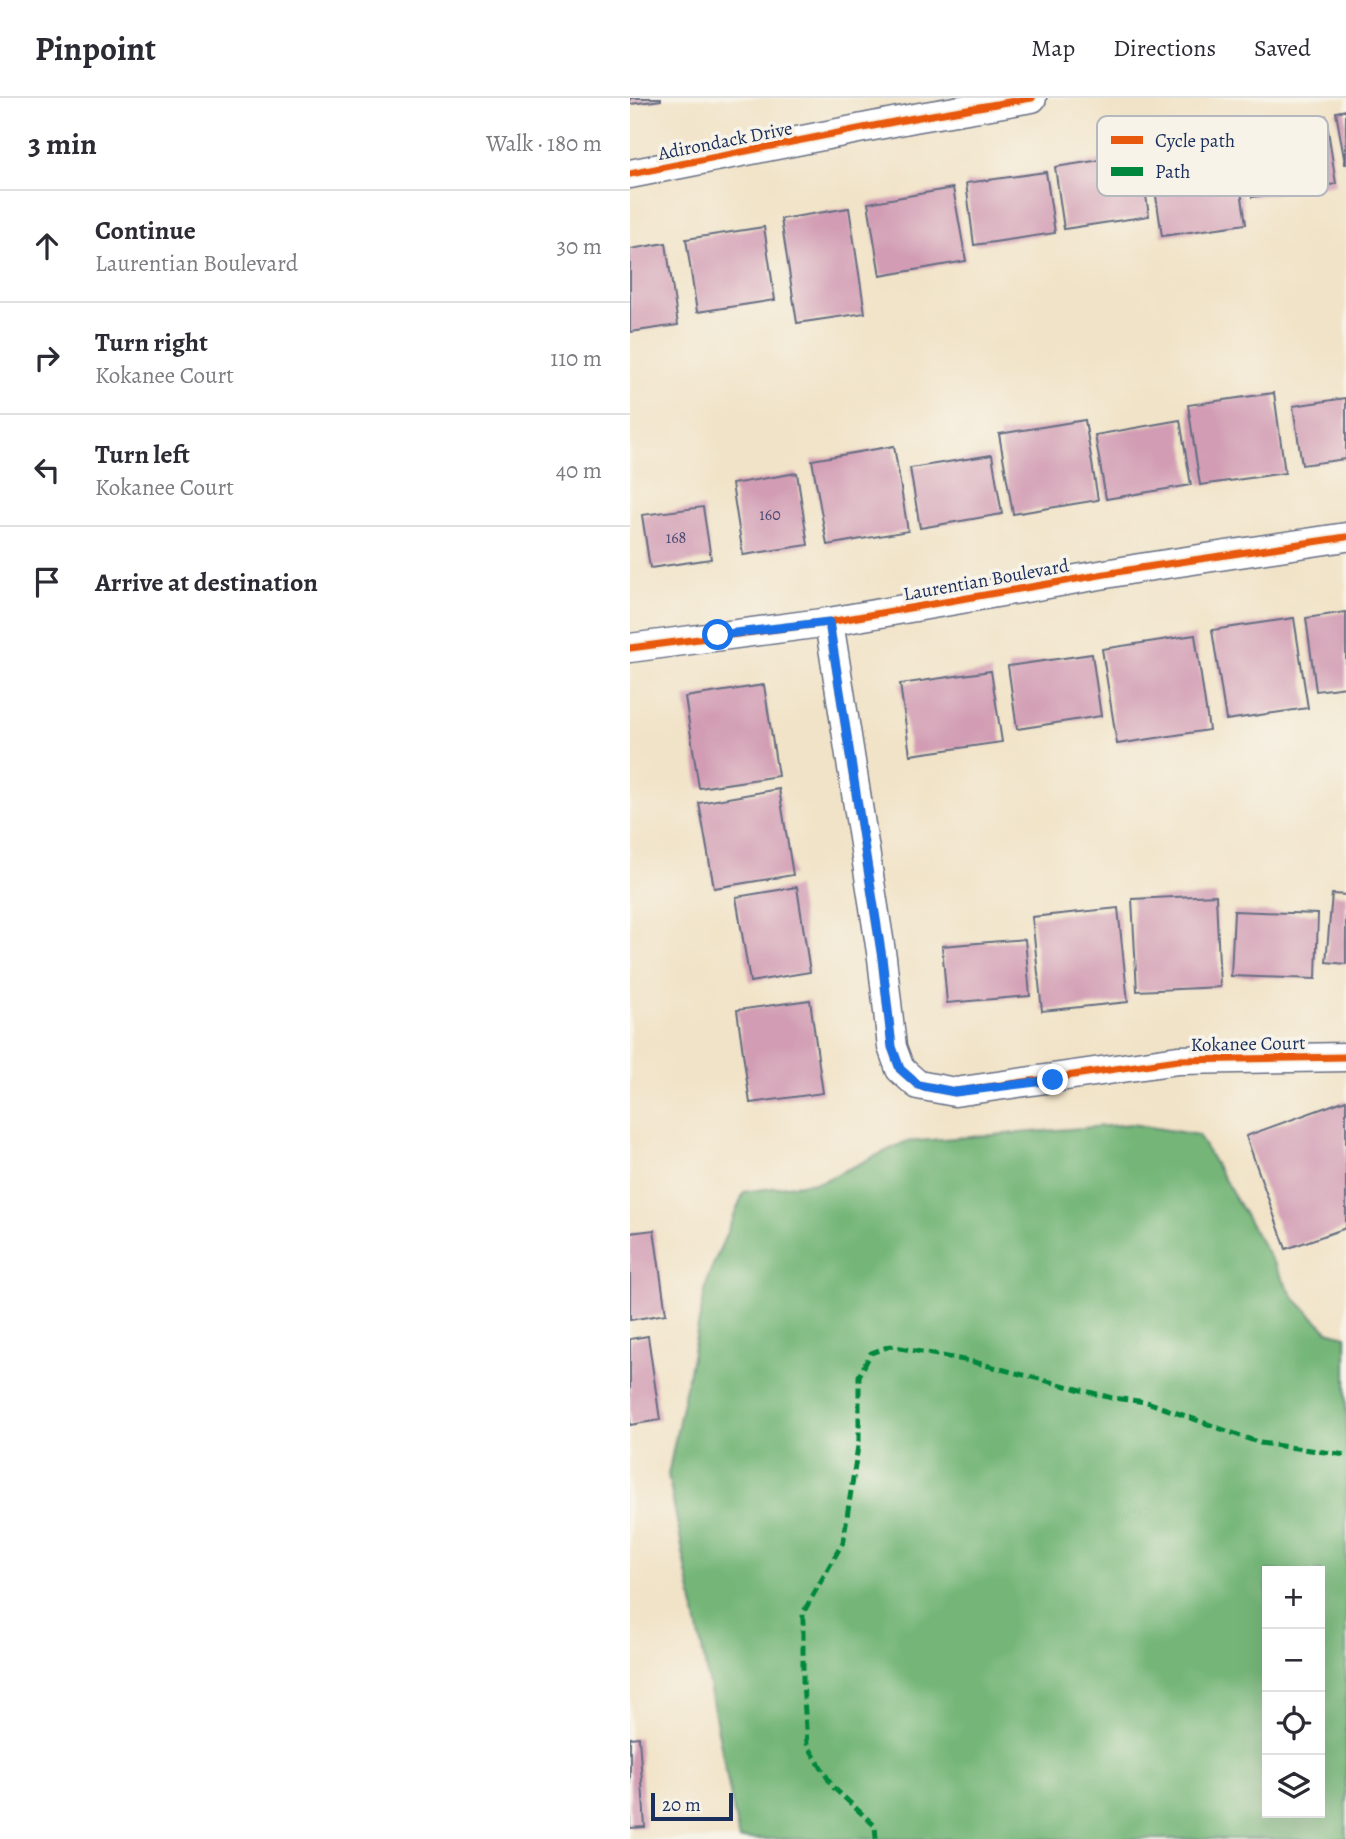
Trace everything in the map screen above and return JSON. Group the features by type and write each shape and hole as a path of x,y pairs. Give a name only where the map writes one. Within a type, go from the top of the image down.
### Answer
{"street":[{"name":"Adirondack Drive","path":"630,174 914,118 1032,98"},
{"name":"Laurentian Boulevard","path":"630,648 829,622 1140,568 1346,537"},
{"name":"Kokanee Court","path":"829,622 882,958 892,1047 900,1069 918,1085 955,1092 1178,1060 1346,1057"}],"green space":[{"path":"1132,1124 1198,1135 1294,1298 1328,1331 1346,1336 1346,1839 739,1839 668,1475 708,1277 744,1192 823,1181 905,1142"}],"building":[{"path":"630,98 661,98 661,100 630,104"},
{"path":"1346,110 1346,164 1345,164 1336,112"},
{"path":"1328,130 1336,184 1328,185"},
{"path":"1097,161 1097,196 1146,196 1149,216 1064,229 1055,167"},
{"path":"1046,172 1055,233 974,245 966,183"},
{"path":"953,188 966,261 880,276 868,203"},
{"path":"1156,196 1242,196 1246,224 1162,236"},
{"path":"849,208 865,313 797,323 781,219"},
{"path":"764,227 775,300 697,312 686,239"},
{"path":"666,243 678,325 630,332 630,249"},
{"path":"1274,393 1285,473 1200,485 1188,405"},
{"path":"1346,398 1346,459 1302,465 1293,406"},
{"path":"1085,420 1098,500 1013,514 999,434"},
{"path":"1180,420 1191,485 1106,499 1095,435"},
{"path":"894,446 908,531 827,545 812,460"},
{"path":"992,455 1002,514 920,528 910,468"},
{"path":"797,473 808,545 743,555 732,484"},
{"path":"703,507 711,559 650,568 642,515"},
{"path":"1346,612 1346,687 1316,691 1306,618"},
{"path":"1294,618 1308,708 1226,720 1212,630"},
{"path":"1195,635 1209,730 1117,744 1102,649"},
{"path":"1092,654 1101,716 1017,729 1008,666"},
{"path":"991,671 1002,742 910,755 900,684"},
{"path":"764,685 778,776 699,788 685,697"},
{"path":"779,789 793,875 714,888 699,803"},
{"path":"797,887 810,972 750,982 736,897"},
{"path":"1332,894 1346,895 1346,964 1326,962"},
{"path":"1216,895 1220,987 1137,991 1132,899"},
{"path":"1118,908 1128,1002 1042,1011 1032,917"},
{"path":"1234,911 1318,914 1316,979 1231,976"},
{"path":"1025,939 1030,996 947,1003 942,946"},
{"path":"810,1000 823,1093 750,1103 737,1010"},
{"path":"1346,1100 1346,1228 1286,1249 1246,1136"},
{"path":"654,1230 666,1314 630,1320 630,1233"},
{"path":"648,1336 660,1420 630,1425 630,1339"},
{"path":"639,1737 645,1827 630,1828 630,1738"}],"marked path":[{"path":"876,1839 875,1826 833,1787 807,1744 803,1682 803,1613 843,1542 859,1440 859,1376 871,1353 890,1346 974,1362 1112,1398 1147,1402 1260,1443 1346,1455"}],"cycle path":[{"path":"630,174 914,118 1032,98"},
{"path":"630,648 829,622 1140,568 1346,537"},
{"path":"829,622 882,958 892,1047 900,1069 918,1085 955,1092 1178,1060 1346,1057"}],"route":[{"path":"718,635 829,622 882,958 892,1047 900,1069 918,1085 955,1092 1053,1080"}]}
